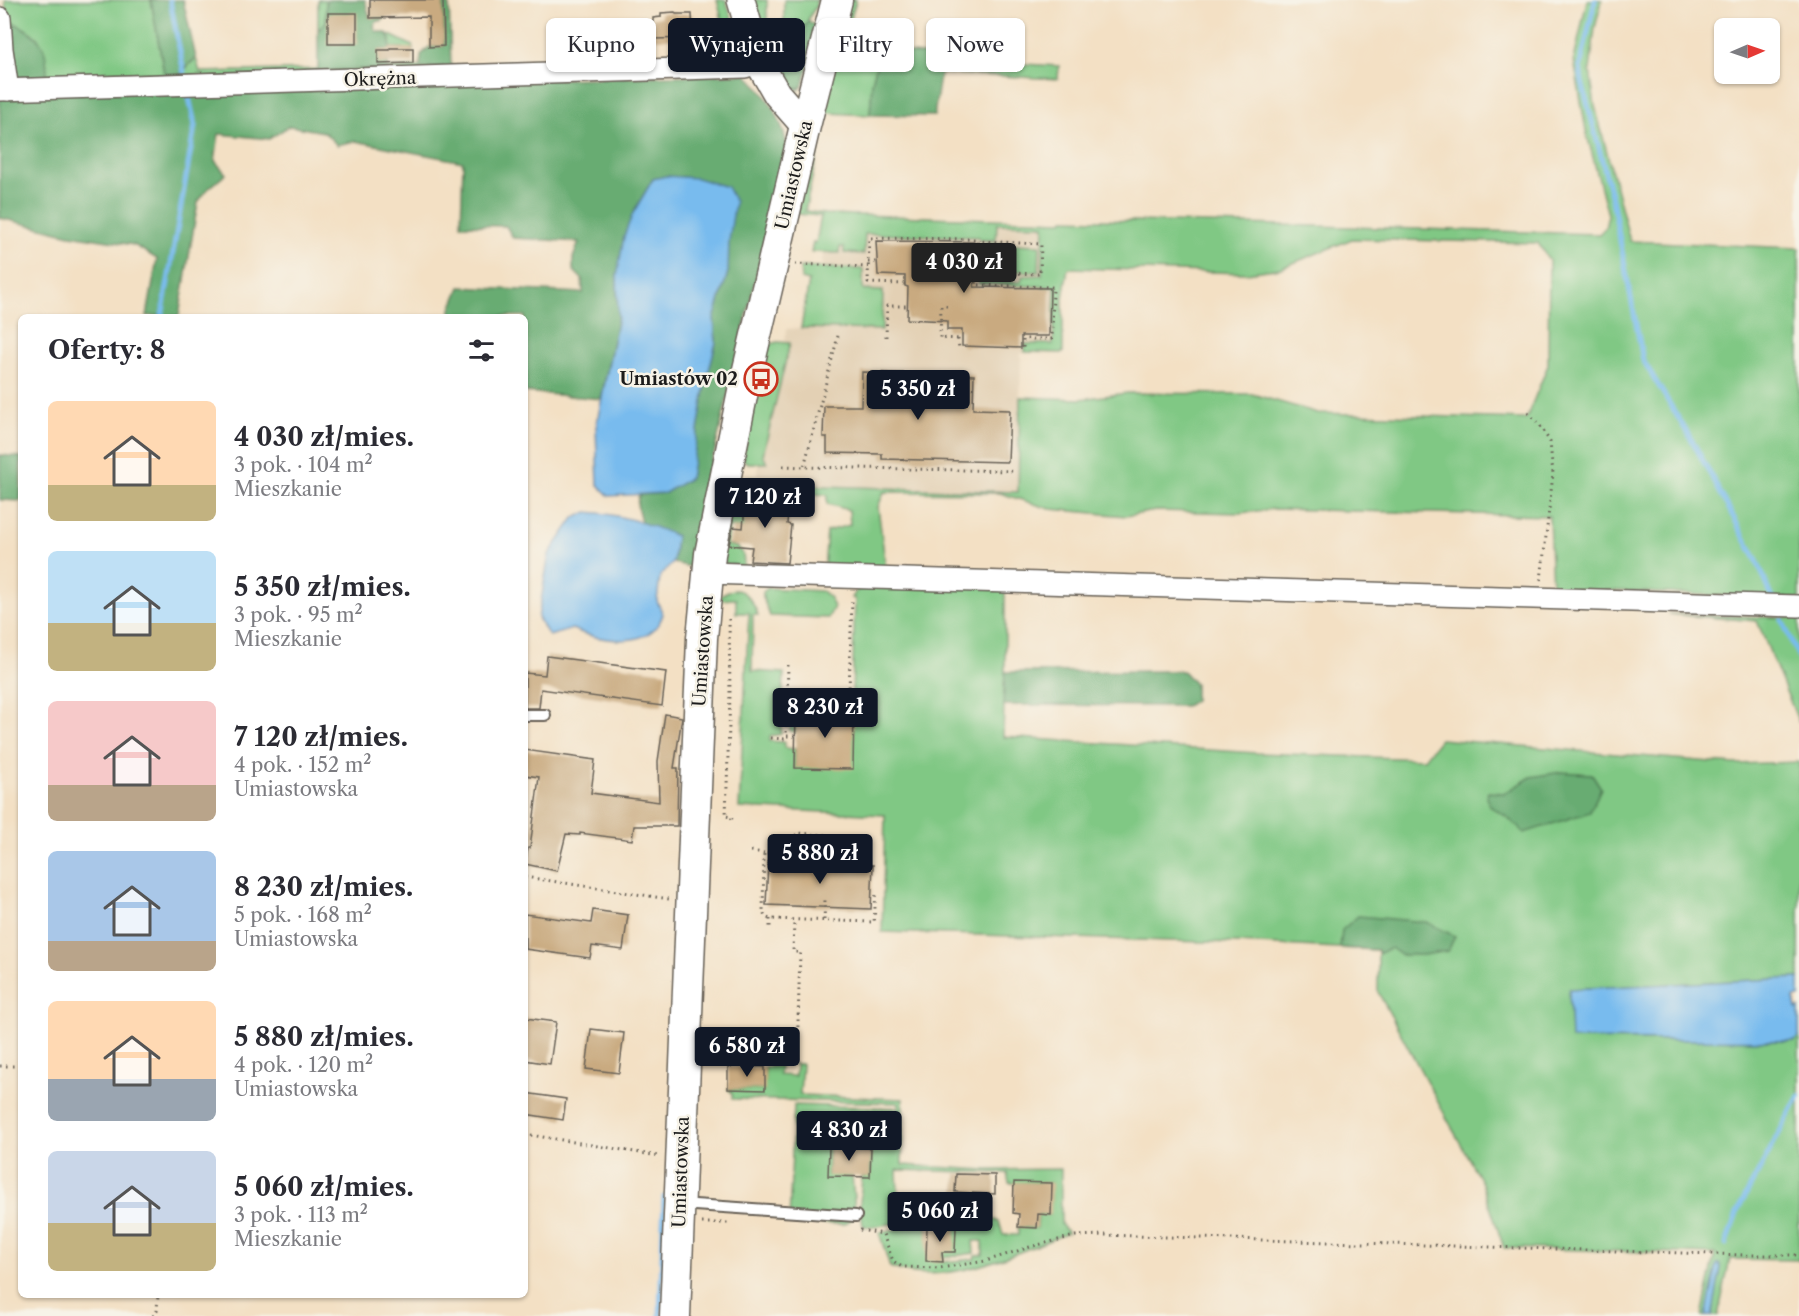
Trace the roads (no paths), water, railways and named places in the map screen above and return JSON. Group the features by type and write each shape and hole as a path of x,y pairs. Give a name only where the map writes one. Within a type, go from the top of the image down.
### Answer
{"main road":[{"name":"Umiastowska","path":"675,1316 702,638 710,554 743,391 837,0"}],"street":[{"path":"741,0 746,18"},
{"path":"0,18 4,90"},
{"name":"Okrężna","path":"4,90 668,69"},
{"path":"764,72 777,94 805,126"},
{"path":"708,573 1799,606"}],"lane":[{"path":"528,715 545,715"},
{"path":"679,1214 856,1216"}],"water":[{"path":"666,176 697,178 727,187 735,202 729,241 728,272 714,319 716,342 706,383 690,478 665,493 609,496 598,485 596,427 618,317 617,276 624,236 633,213 653,179"},
{"path":"587,512 632,520 676,536 673,563 660,576 657,601 663,614 657,626 648,634 624,640 596,637 572,629 549,636 538,618 549,554 574,518"},
{"path":"1799,978 1799,997 1794,998 1796,1009 1799,1008 1799,1037 1794,1041 1571,1039 1569,989"},
{"path":"1717,1264 1720,1264 1721,1268 1712,1316 1706,1316"}],"waterway":[{"path":"170,0 184,73"},
{"path":"1595,0 1580,67 1612,199 1643,360 1694,444 1757,561 1773,599"},
{"path":"162,314 195,125 187,88"},
{"path":"1782,620 1799,658"},
{"path":"1726,1244 1739,1208 1799,1096"},
{"path":"660,1316 664,1197"}],"place":[{"name":"Umiastów 02","path":"761,379"}]}
